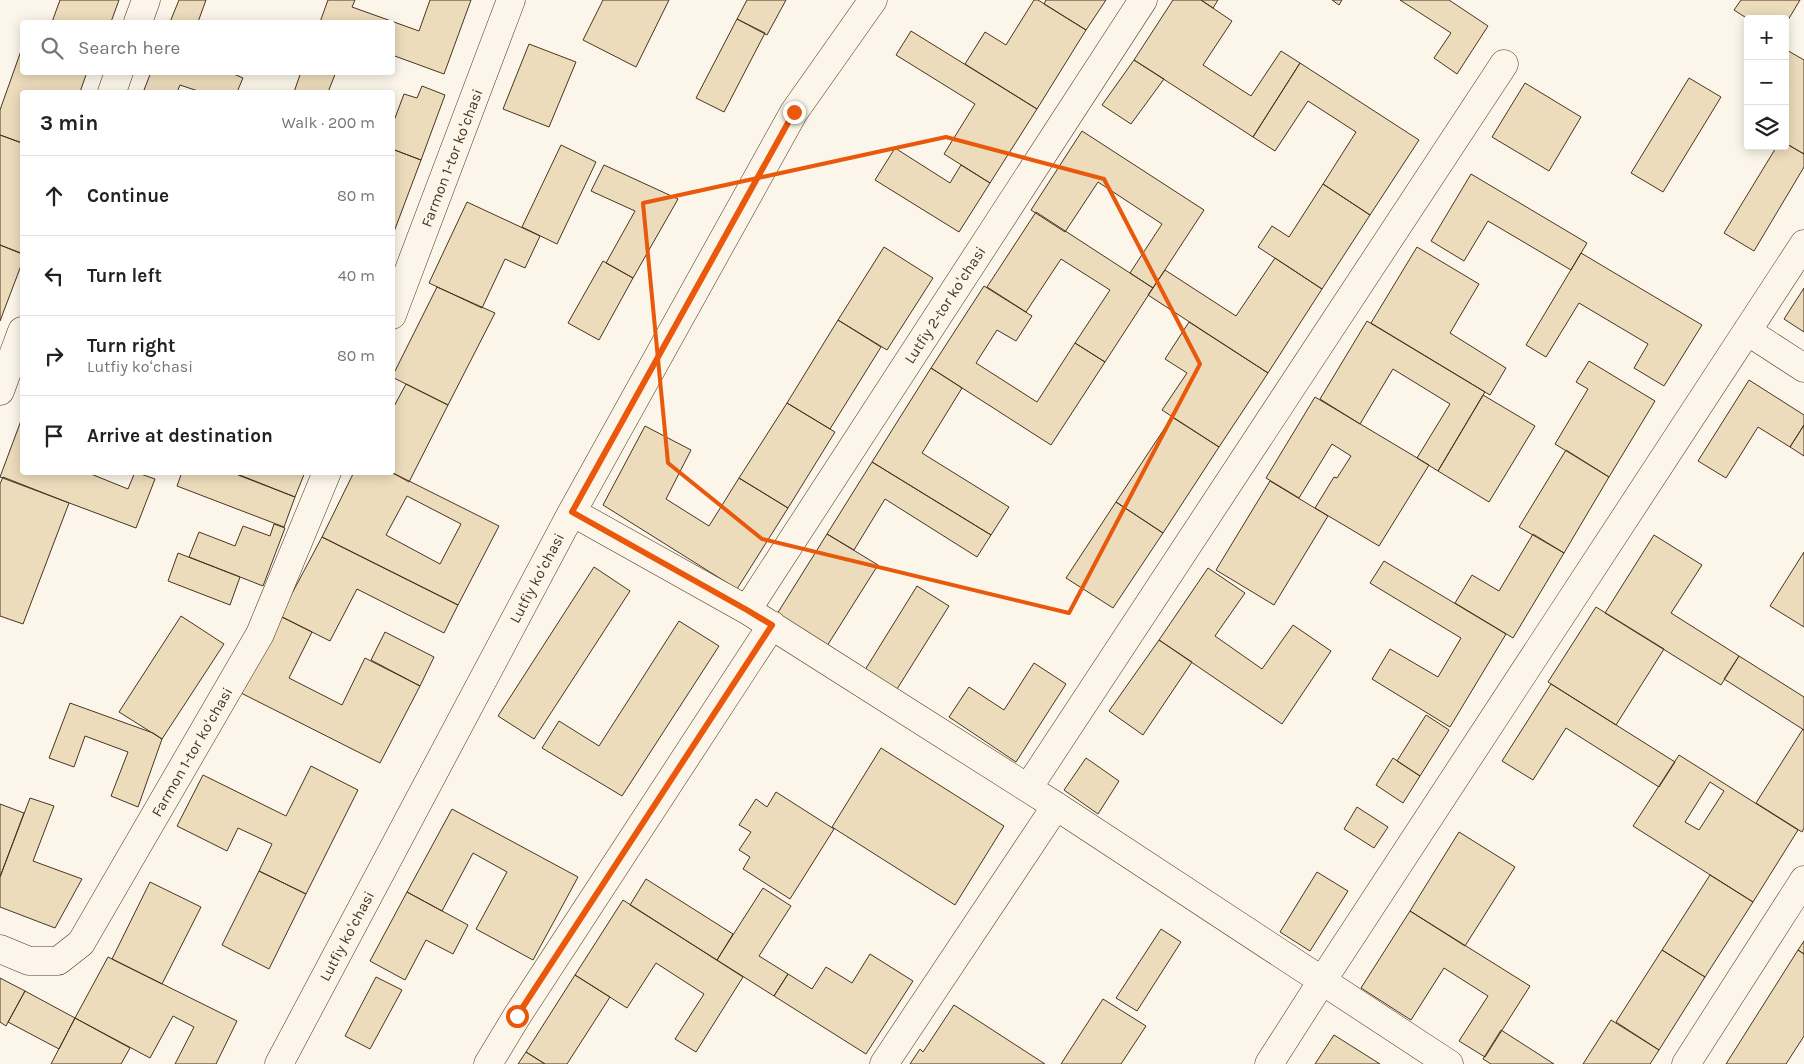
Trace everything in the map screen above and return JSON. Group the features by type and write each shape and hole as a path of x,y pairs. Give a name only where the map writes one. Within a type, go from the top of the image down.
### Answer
{"street":[{"path":"139,20 146,0"},
{"name":"Farmon 1-tor koʻchasi","path":"395,307 511,0"},
{"name":"Lutfiy koʻchasi","path":"280,1064 572,512 794,112 874,0"},
{"name":"Lutfiy 2-tor koʻchasi","path":"747,610 1143,0"},
{"path":"1028,788 1504,64"},
{"path":"113,90 118,75"},
{"path":"1269,1064 1804,244"},
{"path":"1747,332 1804,368"},
{"path":"0,391 20,336"},
{"name":"Farmon 1-tor koʻchasi","path":"0,949 29,961 58,961 82,944 260,634 326,475"},
{"path":"572,512 772,625 1056,806 1449,1064"},
{"path":"488,1064 523,1007 772,625"},
{"path":"884,1064 1056,806"},
{"path":"1686,1064 1804,880"}],"highlighted area":[{"path":"946,137 1104,179 1200,364 1069,613 762,539 668,463 643,203"}],"building":[{"path":"60,0 119,0 112,20 53,20"},
{"path":"179,0 206,0 199,20 171,20"},
{"path":"328,0 355,0 352,7 388,20 321,20"},
{"path":"430,0 471,0 444,74 395,56 395,22 419,31"},
{"path":"603,0 669,0 636,67 583,40"},
{"path":"747,0 786,0 767,35 737,19"},
{"path":"1034,0 1038,0 1086,30 1037,109 965,64 985,32 1006,45"},
{"path":"1046,0 1106,0 1086,30 1044,4"},
{"path":"1173,0 1201,0 1232,21 1203,65 1251,96 1281,51 1300,63 1253,137 1134,60"},
{"path":"1201,0 1218,0 1213,8"},
{"path":"1332,0 1342,0 1339,5"},
{"path":"1400,0 1449,0 1488,26 1457,74 1434,58 1451,33"},
{"path":"1741,0 1800,0 1789,18 1789,15 1744,16 1734,10"},
{"path":"737,19 765,33 724,112 696,98"},
{"path":"911,31 1037,109 990,183 944,154 975,104 896,55"},
{"path":"529,44 576,62 549,127 503,109"},
{"path":"1789,51 1804,60 1804,154 1789,145"},
{"path":"20,54 20,75 86,75 81,90 20,90 20,142 0,135 0,110"},
{"path":"1134,60 1164,79 1131,124 1102,105"},
{"path":"1300,63 1419,140 1370,215 1323,184 1356,132 1308,101 1275,151 1253,137"},
{"path":"150,75 236,75 243,78 238,90 195,90 180,85 178,90 144,90"},
{"path":"300,75 335,75 329,90 295,90"},
{"path":"1689,78 1721,97 1663,192 1631,173"},
{"path":"1525,83 1581,117 1549,171 1492,137"},
{"path":"422,86 445,95 421,160 395,150 395,118 404,94 417,98"},
{"path":"1082,131 1204,210 1153,288 1130,273 1162,224 1098,182 1065,232 1031,210"},
{"path":"0,135 20,142 20,253 0,245"},
{"path":"561,145 596,162 557,244 522,227"},
{"path":"1789,145 1804,154 1804,167 1754,251 1724,233 1775,150 1789,150"},
{"path":"895,148 950,183 961,165 990,183 959,232 875,180"},
{"path":"395,150 421,160 395,229"},
{"path":"604,165 678,199 633,278 606,263 635,211 591,191"},
{"path":"1471,174 1587,243 1571,270 1488,221 1464,261 1431,241"},
{"path":"1323,184 1370,215 1322,289 1258,247 1272,226 1289,237"},
{"path":"467,202 540,236 525,268 505,259 482,308 429,283"},
{"path":"1036,212 1153,288 1105,362 1075,343 1110,290 1061,259 1026,312 987,287"},
{"path":"0,245 20,253 20,268 0,321"},
{"path":"884,247 933,278 887,350 838,320"},
{"path":"1417,247 1479,284 1450,333 1506,368 1490,395 1371,323"},
{"path":"1581,253 1702,325 1664,386 1634,368 1648,344 1579,303 1546,357 1526,345"},
{"path":"1275,258 1322,289 1268,373 1148,295 1165,270 1236,316"},
{"path":"603,261 633,278 599,340 568,323"},
{"path":"984,286 1032,316 1016,341 997,330 976,363 1037,402 1075,343 1105,362 1051,445 931,368"},
{"path":"437,287 495,313 448,405 395,378 395,371"},
{"path":"1804,288 1804,332 1784,319"},
{"path":"838,320 881,347 830,429 787,403"},
{"path":"1367,321 1485,392 1438,471 1417,458 1450,404 1393,369 1360,424 1320,399"},
{"path":"1189,322 1268,373 1219,447 1162,410 1187,373 1165,359"},
{"path":"1589,361 1655,401 1609,477 1555,444 1588,389 1576,382"},
{"path":"931,368 962,388 922,453 1009,507 991,535 872,462"},
{"path":"1749,380 1804,415 1804,425 1790,447 1758,427 1726,478 1698,461"},
{"path":"406,384 448,405 409,482 395,474 395,404"},
{"path":"1483,395 1535,426 1489,502 1438,471"},
{"path":"1315,397 1429,465 1379,546 1315,508 1334,477 1337,478 1351,456 1332,444 1299,498 1266,478"},
{"path":"787,403 835,432 788,508 739,478"},
{"path":"1172,417 1219,447 1163,533 1116,502"},
{"path":"20,423 20,475 93,475 128,489 134,475 144,475 155,479 136,528 0,477"},
{"path":"1804,425 1804,456 1790,447"},
{"path":"645,426 691,450 666,499 709,526 739,478 788,508 737,589 603,505"},
{"path":"1566,450 1609,477 1564,553 1519,527"},
{"path":"872,462 991,535 977,557 885,499 854,550 827,534"},
{"path":"395,474 499,526 458,605 322,537 353,475","holes":["407,496 461,524 440,564 386,535"]},
{"path":"181,475 240,475 295,497 284,527 177,486"},
{"path":"238,475 304,475 295,497"},
{"path":"3,477 69,503 23,624 0,616 0,484"},
{"path":"1270,481 1328,516 1274,605 1216,570"},
{"path":"1116,502 1163,533 1113,608 1066,578"},
{"path":"274,524 285,528 263,586 189,557 199,532 235,546 243,526 270,536"},
{"path":"827,534 878,565 827,646 777,614"},
{"path":"1533,534 1564,553 1513,638 1455,603 1472,575 1499,591"},
{"path":"1654,535 1702,565 1671,613 1739,656 1721,685 1605,613"},
{"path":"322,537 458,605 444,633 357,589 330,641 280,616"},
{"path":"1804,552 1804,627 1770,606"},
{"path":"178,553 240,577 230,605 168,581"},
{"path":"1384,561 1506,634 1450,727 1372,679 1390,649 1438,677 1461,638 1370,583"},
{"path":"594,567 630,591 534,739 498,716"},
{"path":"1208,568 1245,593 1215,636 1262,669 1293,625 1331,651 1282,724 1159,640"},
{"path":"917,586 949,606 897,689 865,670"},
{"path":"1596,607 1664,649 1616,725 1548,682"},
{"path":"181,616 224,644 162,739 119,712"},
{"path":"280,616 312,632 289,678 342,705 365,658 420,686 380,763 241,693"},
{"path":"679,621 719,646 622,796 542,748 559,721 599,746"},
{"path":"385,632 434,657 420,686 371,660"},
{"path":"1159,640 1192,662 1143,735 1109,711"},
{"path":"1739,656 1804,697 1804,730 1724,679"},
{"path":"1034,663 1066,684 1016,762 949,717 969,687 1004,710"},
{"path":"1551,684 1675,762 1659,787 1566,728 1533,780 1502,761"},
{"path":"70,703 153,733 162,739 138,807 111,796 128,752 85,736 74,767 49,758"},
{"path":"1426,715 1449,730 1420,776 1397,761"},
{"path":"1803,729 1804,828 1802,832 1756,803"},
{"path":"881,748 1004,826 955,905 832,827"},
{"path":"1679,755 1798,830 1753,902 1633,826","holes":["1710,782 1724,791 1699,830 1685,822"]},
{"path":"1086,758 1119,781 1098,814 1064,790"},
{"path":"1393,758 1420,776 1403,803 1376,785"},
{"path":"311,766 358,790 306,894 259,871 272,844 238,828 227,851 177,826 203,775 286,816"},
{"path":"776,792 834,829 790,899 743,869 750,857 739,850 751,832 739,825 756,799 767,807"},
{"path":"30,798 54,806 33,861 82,879 55,928 0,907 0,877"},
{"path":"0,804 24,813 0,877"},
{"path":"1357,807 1388,827 1374,848 1344,829"},
{"path":"452,809 578,877 533,960 476,929 507,872 473,853 442,911 407,892"},
{"path":"1459,832 1515,867 1465,946 1410,911"},
{"path":"259,871 306,894 269,969 222,945"},
{"path":"1317,872 1348,891 1310,951 1280,932"},
{"path":"1710,875 1753,902 1705,977 1662,950"},
{"path":"646,879 733,934 717,960 630,905"},
{"path":"150,882 201,907 162,984 112,959"},
{"path":"763,888 791,906 759,956 788,974 774,996 717,960"},
{"path":"407,892 468,925 453,954 426,940 405,980 370,961"},
{"path":"623,900 743,977 696,1052 675,1039 704,994 656,963 627,1008 575,975"},
{"path":"1410,911 1530,986 1485,1057 1459,1041 1488,996 1444,968 1411,1020 1361,988"},
{"path":"1161,929 1181,942 1137,1011 1116,998"},
{"path":"1804,941 1804,954 1798,950"},
{"path":"1662,950 1705,977 1659,1050 1616,1022"},
{"path":"1798,950 1804,954 1804,1036 1786,1064 1726,1064"},
{"path":"870,954 913,981 866,1054 774,996 788,974 812,989 826,967 852,983"},
{"path":"108,957 237,1021 216,1064 175,1064 194,1027 173,1016 150,1058 75,1018"},
{"path":"575,975 610,997 567,1064 545,1064 526,1052"},
{"path":"376,977 402,990 370,1049 345,1036"},
{"path":"0,978 25,991 6,1026 0,1022"},
{"path":"25,991 75,1018 59,1049 8,1022"},
{"path":"1103,999 1146,1026 1121,1064 1061,1064"},
{"path":"954,1005 1045,1064 910,1064 920,1049 923,1052"},
{"path":"75,1018 130,1048 121,1064 51,1064"},
{"path":"1611,1020 1659,1050 1650,1064 1583,1064"},
{"path":"1501,1030 1554,1064 1491,1064 1483,1059"},
{"path":"1334,1035 1380,1064 1315,1064"},
{"path":"526,1052 545,1064 518,1064"}],"route":[{"path":"517,1016 772,625 572,512 794,112"}]}
